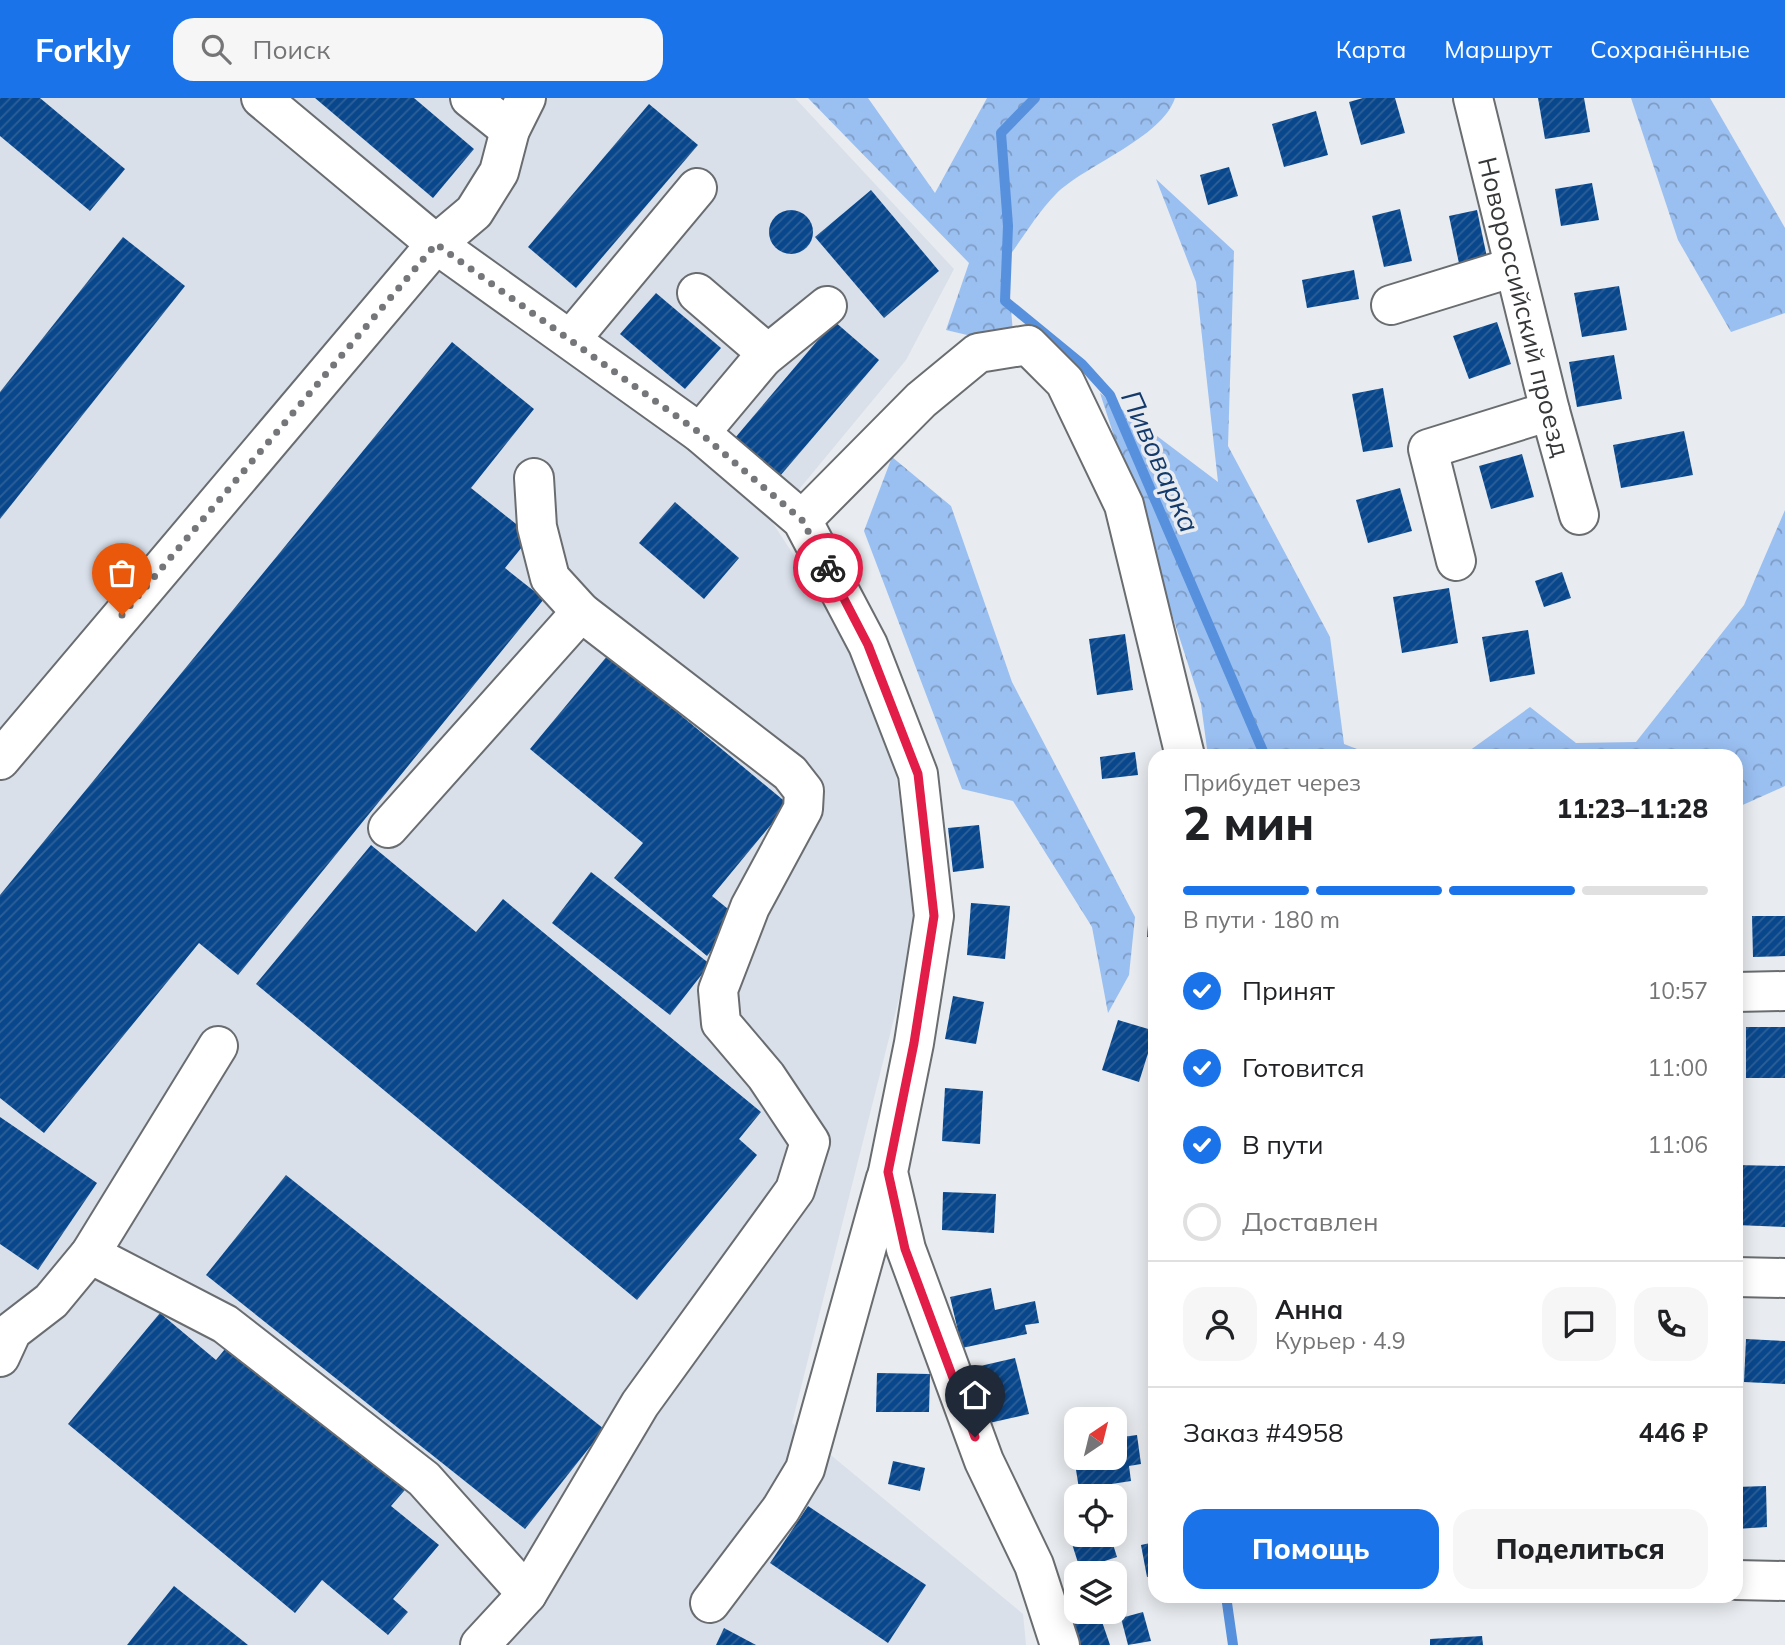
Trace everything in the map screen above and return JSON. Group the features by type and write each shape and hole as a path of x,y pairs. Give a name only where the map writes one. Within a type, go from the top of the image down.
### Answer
{"street":[{"path":"261,98 436,244 700,433 802,520 868,645 918,774 934,916 914,1043 888,1172 805,1469 781,1509 710,1603"},
{"path":"0,760 436,244 474,212 499,172 518,114 470,98"},
{"name":"Новороссийский проезд","path":"1473,98 1550,411 1579,515"},
{"path":"571,339 697,188"},
{"path":"1391,305 1514,267"},
{"path":"697,293 767,353 764,357"},
{"path":"700,433 764,357 827,306"},
{"path":"802,520 921,400 978,354 1028,345 1065,382 1124,505 1183,749"},
{"path":"1456,561 1428,449 1550,411"},
{"path":"480,1645 527,1594 640,1404 794,1190 810,1142 766,1076 721,1023 718,990 750,907 803,809 804,791 790,773 580,612 550,578 537,527 534,478"},
{"path":"388,828 580,612"},
{"path":"1743,992 1785,991"},
{"path":"4,1337 51,1301 90,1254 218,1046"},
{"path":"888,1172 905,1249 984,1461 1034,1566 1060,1645"},
{"path":"90,1254 225,1324 424,1479 527,1594"},
{"path":"1743,1277 1785,1278"},
{"path":"1743,1580 1785,1581"}],"shaded area":[{"path":"0,98 795,98 954,269 906,360 772,522 856,650 895,768 917,927 792,1423 1023,1614 1026,1645 0,1645"}],"green space":[{"path":"808,98 868,98 935,193 987,98 1175,98 1155,126 1056,194 1036,217 1007,259 1014,346 946,330 969,263"},
{"path":"1631,98 1710,98 1785,228 1785,313 1731,332 1678,240"},
{"path":"1156,179 1234,251 1228,446 1330,637 1344,744 1357,749 1207,749 1201,704 1100,393 1218,482 1196,282"},
{"path":"892,457 951,506 1012,682 1135,917 1129,975 1108,1013 1092,927 1013,801 962,789 864,531"},
{"path":"1785,510 1785,786 1743,805 1743,749 1472,749 1530,707 1576,743 1636,742 1744,605"}],"building":[{"path":"0,98 40,98 125,169 90,211 0,136"},
{"path":"315,98 414,98 474,149 433,198"},
{"path":"1363,98 1395,98 1405,133 1361,145 1349,102"},
{"path":"1538,98 1584,98 1590,132 1545,139"},
{"path":"649,104 698,145 576,288 528,247"},
{"path":"1316,111 1328,155 1284,167 1272,124"},
{"path":"1229,167 1238,196 1208,205 1200,175"},
{"path":"1592,183 1599,220 1561,226 1555,189"},
{"path":"871,190 939,271 884,318 815,237"},
{"path":"1400,209 1412,261 1384,267 1372,216"},
{"path":"791,210 800,211 807,216 812,223 812,241 807,248 800,253 791,254 782,253 775,248 770,241 769,232 770,223 775,216 782,211"},
{"path":"1477,210 1488,262 1460,268 1449,216"},
{"path":"123,237 185,286 0,519 0,392"},
{"path":"1354,270 1359,299 1307,308 1302,280"},
{"path":"1619,286 1627,330 1582,337 1574,293"},
{"path":"656,293 721,348 685,389 620,334"},
{"path":"834,321 879,360 780,476 735,438"},
{"path":"1497,322 1511,364 1469,379 1453,336"},
{"path":"452,342 534,409 471,488 531,536 505,568 544,599 238,975 199,943 44,1133 0,1098 0,895"},
{"path":"1614,355 1622,399 1577,407 1569,362"},
{"path":"1383,388 1393,447 1363,452 1352,394"},
{"path":"1684,431 1693,475 1621,488 1613,445"},
{"path":"1522,454 1534,497 1491,509 1479,466"},
{"path":"1400,488 1412,531 1368,543 1356,500"},
{"path":"675,502 739,558 704,599 639,543"},
{"path":"1562,572 1571,598 1544,607 1535,581"},
{"path":"1449,588 1458,643 1402,653 1393,597"},
{"path":"1528,630 1535,674 1490,682 1482,637"},
{"path":"1125,634 1133,690 1097,695 1089,639"},
{"path":"608,655 788,804 712,896 738,917 707,956 614,878 643,843 530,749"},
{"path":"1135,752 1138,775 1102,779 1100,757"},
{"path":"979,825 984,868 953,872 948,828"},
{"path":"371,845 476,932 503,899 761,1112 739,1139 757,1155 637,1300 256,984"},
{"path":"591,872 710,964 670,1015 552,923"},
{"path":"971,903 1010,906 1005,959 967,955"},
{"path":"1752,916 1785,916 1785,956 1753,957"},
{"path":"953,996 984,1002 976,1044 945,1039"},
{"path":"1118,1020 1148,1029 1148,1053 1139,1082 1102,1070"},
{"path":"1746,1027 1785,1027 1785,1078 1746,1078"},
{"path":"945,1088 983,1091 980,1144 942,1141"},
{"path":"0,1117 97,1183 38,1270 0,1244"},
{"path":"1743,1165 1785,1166 1785,1227 1743,1225"},
{"path":"286,1175 604,1429 525,1529 206,1275"},
{"path":"943,1192 996,1194 994,1233 942,1230"},
{"path":"991,1288 995,1310 1035,1301 1039,1323 1025,1325 1027,1334 962,1348 950,1297"},
{"path":"160,1313 216,1360 234,1338 410,1484 391,1506 439,1545 393,1599 408,1612 388,1635 322,1580 295,1613 68,1424"},
{"path":"1746,1339 1785,1341 1785,1384 1744,1382"},
{"path":"1015,1358 1029,1414 976,1426 963,1370"},
{"path":"877,1373 930,1374 929,1412 876,1412"},
{"path":"1137,1435 1141,1464 1129,1466 1131,1481 1078,1484 1076,1470 1127,1470 1127,1436"},
{"path":"893,1461 925,1468 920,1491 888,1484"},
{"path":"1766,1486 1767,1527 1743,1529 1743,1487"},
{"path":"808,1506 926,1585 888,1643 770,1563"},
{"path":"1148,1544 1147,1577 1141,1545"},
{"path":"1073,1547 1114,1547 1117,1557 1105,1561 1077,1561"},
{"path":"174,1586 248,1645 127,1645"},
{"path":"1143,1612 1151,1641 1128,1645 1123,1624 1127,1624 1127,1616"},
{"path":"1067,1624 1103,1624 1110,1645 1075,1645"},
{"path":"724,1628 756,1645 716,1645"},
{"path":"1482,1636 1483,1645 1430,1645 1430,1639"}],"waterway":[{"name":"Пивоварка","path":"1035,98 1001,133 1008,226 1005,301 1082,364 1110,395 1262,749"},
{"name":"Пивоварка","path":"1227,1603 1233,1645"}],"way so far":[{"path":"122,615 436,244 700,433 802,520 828,568"}],"route":[{"path":"828,568 868,645 918,774 934,916 914,1043 888,1172 905,1249 975,1437"}]}
